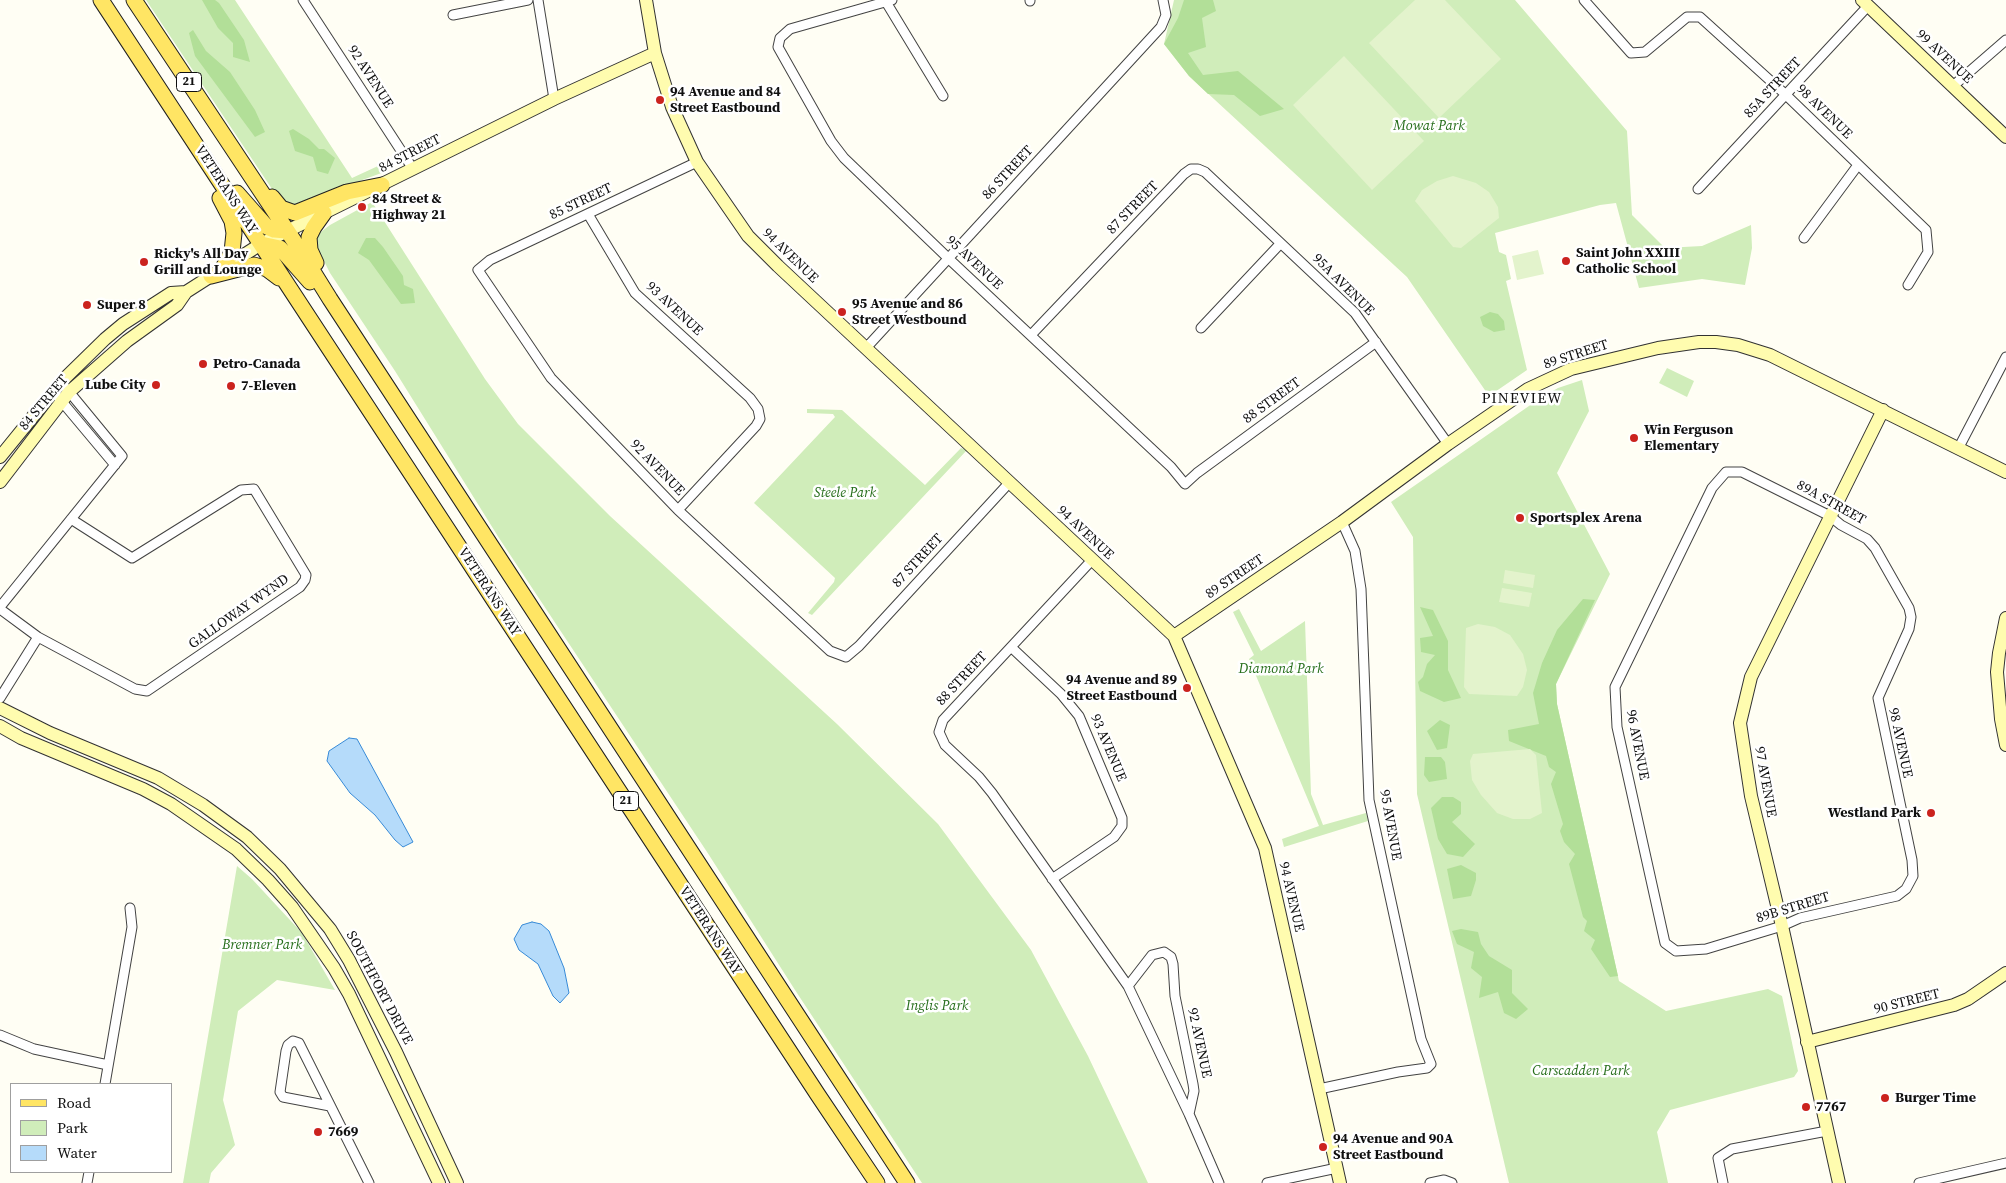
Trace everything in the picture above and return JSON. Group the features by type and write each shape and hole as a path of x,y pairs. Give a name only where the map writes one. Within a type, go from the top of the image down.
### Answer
{"main road":[{"name":"VETERANS WAY","path":"101,0 877,1183"},
{"name":"VETERANS WAY","path":"134,0 244,164 326,293 907,1183"},
{"path":"194,142 234,228 234,245 217,272"},
{"path":"208,163 267,226 274,230 287,231"},
{"path":"244,164 259,177 281,208 290,212 306,210 347,192 382,185"},
{"path":"324,213 311,231 309,240 311,253 320,270 326,293"},
{"path":"261,244 280,248 310,282 326,293"},
{"path":"217,272 258,265 268,269 289,285"}],"street":[{"name":"92 AVENUE","path":"302,0 414,169"},
{"path":"453,14 528,0"},
{"path":"538,0 554,99"},
{"name":"94 AVENUE","path":"646,0 655,53 672,108 697,162 748,236 1174,636 1265,848 1340,1183"},
{"name":"86 STREET","path":"866,348 1161,27 1166,15 1163,0"},
{"name":"98 AVENUE","path":"1584,0 1631,53 1645,52 1687,17 1700,16 1785,94 1926,230 1928,252 1908,285"},
{"path":"889,1 943,96"},
{"name":"95 AVENUE","path":"889,1 790,29 780,38 778,47 831,141 844,158 1171,467 1185,484"},
{"name":"99 AVENUE","path":"1865,3 2006,137"},
{"name":"85A STREET","path":"1698,189 1865,3"},
{"path":"650,22 643,47 632,64 652,69 663,78"},
{"path":"1953,86 2006,40"},
{"name":"84 STREET","path":"0,457 123,324 171,293 186,292 261,244 554,99 655,53"},
{"name":"85 STREET","path":"478,270 490,260 697,162"},
{"path":"1804,238 1858,165"},
{"name":"95A AVENUE","path":"1194,168 1205,172 1355,313 1448,444"},
{"name":"87 STREET","path":"1031,335 1184,174 1194,168"},
{"name":"93 AVENUE","path":"588,214 635,293 750,398 758,410 760,419 756,426 678,510"},
{"path":"1201,328 1280,244"},
{"name":"92 AVENUE","path":"478,270 551,378 678,510 830,651 846,657"},
{"name":"88 STREET","path":"1185,484 1197,473 1376,342"},
{"name":"89 STREET","path":"1174,636 1342,522 1448,444 1528,389 1561,372 1635,353 1699,342 1728,343 1770,354 2006,472"},
{"path":"1958,449 2006,357"},
{"name":"84 STREET","path":"0,482 61,392"},
{"path":"61,392 115,465"},
{"name":"GALLOWAY WYND","path":"61,392 122,456 71,519 0,608 38,637 135,689 147,691 292,593 305,580 306,575 254,489 246,488 241,490 132,558 71,519"},
{"name":"97 AVENUE","path":"1839,1183 1751,796 1740,723 1751,677 1883,410"},
{"name":"89A STREET","path":"1726,472 1742,472 1830,516 1841,525 1867,539 1875,548 1906,603 1911,617"},
{"name":"96 AVENUE","path":"1676,951 1665,943 1618,727 1615,687 1712,488 1726,472"},
{"name":"87 STREET","path":"846,657 859,646 1010,483"},
{"name":"95 AVENUE","path":"1319,1089 1398,1072 1427,1068 1431,1065 1421,1039 1369,800 1361,589 1355,551 1342,522"},
{"name":"88 STREET","path":"1052,879 988,789 969,767 945,745 939,732 943,720 1092,560"},
{"name":"98 AVENUE","path":"1911,617 1909,629 1878,698 1912,860 1912,880"},
{"path":"2006,618 1997,672 2001,719 2006,744"},
{"path":"0,698 38,637"},
{"name":"93 AVENUE","path":"1011,647 1061,694 1079,716 1121,814 1122,826 1114,837 1052,879"},
{"name":"SOUTHFORT DRIVE","path":"0,708 50,733 158,778 203,804 247,837 280,869 330,929 349,960 396,1052 457,1183"},
{"path":"0,726 20,738 143,789 171,804 236,849 268,880 292,907 334,968 349,994 439,1183"},
{"path":"1052,879 1128,986 1189,1114 1218,1183"},
{"name":"89B STREET","path":"1676,951 1706,949 1782,926 1800,918 1897,896 1906,889 1912,880"},
{"path":"105,1083 132,927 130,908"},
{"name":"92 AVENUE","path":"1128,986 1152,955 1164,952 1171,957 1175,996 1194,1091 1189,1114"},
{"name":"90 STREET","path":"1807,1042 1954,1006 1968,999 2006,973"},
{"path":"0,1034 34,1048 108,1065"},
{"path":"330,1106 283,1097 280,1092 286,1051 288,1045 293,1041 299,1043 369,1183"},
{"path":"1723,1183 1718,1158 1732,1149 1827,1131"},
{"path":"1919,1183 1957,1179 2006,1163"},
{"path":"1267,1183 1337,1168"},
{"path":"1430,1183 1444,1180 1451,1182"}],"green space":[{"path":"146,0 235,0 352,178 391,160 391,166 387,171 354,183 297,209 285,205 276,195"},
{"path":"202,0 215,0 219,3 244,40 250,62 233,57 233,43 218,28"},
{"name":"Mowat Park","path":"1174,0 1515,0 1627,131 1632,215 1665,248 1702,246 1751,225 1752,248 1745,285 1702,279 1639,288 1616,203 1600,205 1495,233 1499,252 1506,255 1511,279 1506,281 1527,370 1489,396 1407,277 1189,76 1164,44"},
{"path":"1184,0 1213,0 1216,11 1202,18 1206,47 1188,53 1203,75 1238,71 1284,109 1260,116 1234,95 1208,94 1189,76 1164,44 1178,18"},
{"path":"1415,0 1445,0 1501,59 1439,118 1369,43"},
{"path":"193,30 206,51 230,72 255,110 265,132 255,137 195,56 189,33"},
{"path":"1344,56 1424,141 1372,190 1293,105"},
{"path":"293,129 309,139 319,149 324,149 335,158 328,174 317,171 313,157 295,151 289,131"},
{"path":"1453,176 1476,183 1489,192 1498,207 1499,218 1461,248 1453,247 1415,201 1422,190 1437,181"},
{"name":"Inglis Park","path":"372,202 485,379 518,424 610,516 837,724 938,824 1031,950 1088,1056 1148,1183 922,1183 709,855 499,538 395,371 330,273 316,245 317,235 330,225"},
{"path":"366,238 375,238 383,247 403,276 404,285 413,289 415,303 401,304 369,260 358,253"},
{"path":"1538,250 1544,274 1517,280 1512,256"},
{"path":"1490,312 1498,314 1504,321 1505,330 1494,332 1483,326 1480,317"},
{"path":"1667,368 1694,381 1687,397 1659,383"},
{"name":"Carscadden Park","path":"1582,380 1589,411 1557,473 1610,574 1556,684 1557,704 1619,981 1666,1011 1768,989 1782,996 1798,1071 1794,1077 1670,1110 1657,1132 1668,1183 1509,1183 1417,794 1413,537 1391,502 1539,399 1558,388"},
{"name":"Steele Park","path":"807,409 842,410 925,485 961,448 967,450 812,615 808,613 834,582 835,578 754,503 835,417 833,414 807,413"},
{"path":"1505,570 1535,575 1533,588 1503,583"},
{"path":"1502,588 1532,593 1529,607 1499,602"},
{"path":"1583,599 1595,600 1556,684 1557,704 1618,976 1610,977 1591,949 1595,940 1584,931 1587,921 1583,917 1569,864 1575,854 1564,842 1560,831 1563,824 1551,784 1556,772 1549,767 1546,756 1509,741 1508,730 1539,724 1533,693 1542,663 1557,630"},
{"path":"1420,607 1433,610 1448,641 1448,670 1461,698 1444,702 1420,691 1418,682 1423,677 1427,664 1435,655 1421,652 1420,638 1433,636"},
{"name":"Diamond Park","path":"1239,609 1261,651 1305,621 1311,794 1323,825 1366,813 1368,821 1284,847 1282,839 1319,826 1249,659 1254,655 1233,612"},
{"path":"1478,624 1495,627 1510,635 1523,654 1527,670 1523,687 1517,696 1469,694 1464,687 1466,628"},
{"path":"1440,720 1450,725 1447,748 1437,750 1427,731"},
{"path":"1530,749 1536,755 1542,813 1530,819 1513,819 1497,813 1481,795 1472,780 1470,761 1473,754"},
{"path":"1425,757 1441,757 1445,762 1447,779 1429,782 1424,775"},
{"path":"1442,797 1453,797 1461,802 1461,814 1452,822 1475,844 1463,857 1447,854 1438,839 1431,808"},
{"path":"1461,865 1476,873 1476,880 1471,896 1453,899 1447,869"},
{"name":"Bremner Park","path":"237,866 252,879 302,933 335,990 277,980 238,1011 223,1100 235,1145 211,1173 209,1183 183,1183"},
{"path":"1461,929 1478,932 1481,944 1489,956 1512,970 1512,993 1528,1009 1516,1019 1504,1013 1498,992 1479,998 1482,977 1471,968 1474,952 1457,944 1452,931"}],"water":[{"path":"349,738 357,739 413,842 403,847 395,840 375,815 350,793 327,761 329,751"},
{"path":"532,922 541,924 549,931 564,968 569,993 560,1003 553,996 538,964 519,950 514,939 522,925"}],"place":[{"name":"94 Avenue and 84 Street Eastbound","path":"660,100"},
{"name":"84 Street & Highway 21","path":"362,207"},
{"name":"Saint John XXIII Catholic School","path":"1566,261"},
{"name":"Ricky's All Day Grill and Lounge","path":"144,262"},
{"name":"Super 8","path":"87,305"},
{"name":"95 Avenue and 86 Street Westbound","path":"842,312"},
{"name":"Petro-Canada","path":"203,364"},
{"name":"Lube City","path":"156,385"},
{"name":"7-Eleven","path":"231,386"},
{"name":"Win Ferguson Elementary","path":"1634,438"},
{"name":"Sportsplex Arena","path":"1520,518"},
{"name":"94 Avenue and 89 Street Eastbound","path":"1187,688"},
{"name":"Westland Park","path":"1931,813"},
{"name":"Burger Time","path":"1885,1098"},
{"name":"7767","path":"1806,1107"},
{"name":"7669","path":"318,1132"},
{"name":"94 Avenue and 90A Street Eastbound","path":"1323,1147"}],"district":[{"name":"PINEVIEW","path":"1522,399"}]}
